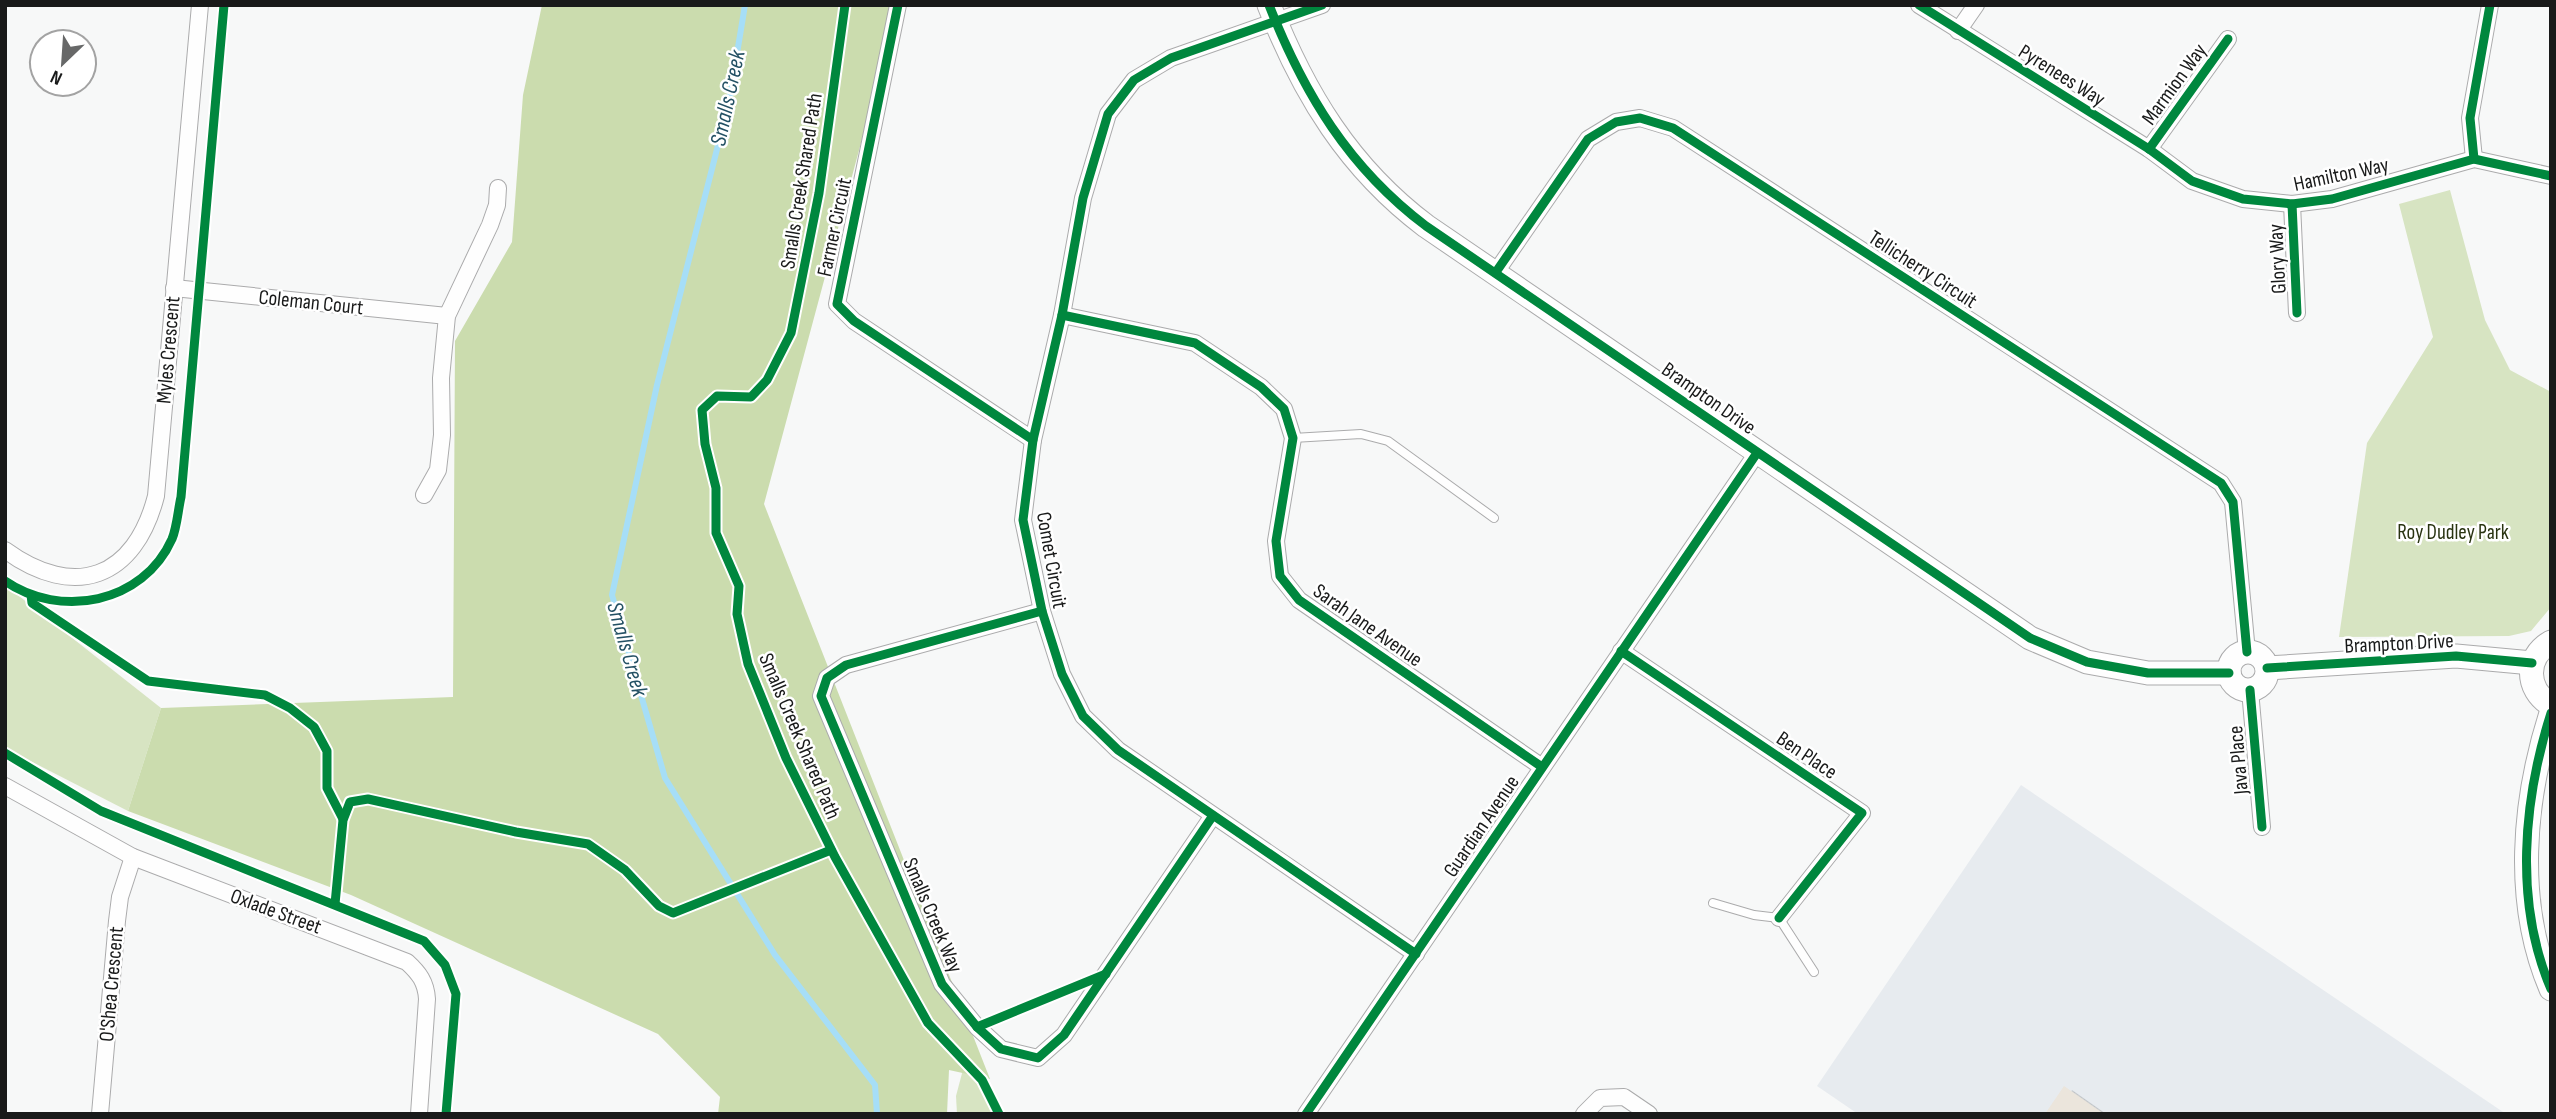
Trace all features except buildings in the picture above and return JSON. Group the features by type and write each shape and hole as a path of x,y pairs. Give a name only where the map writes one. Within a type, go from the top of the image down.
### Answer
{"street":[{"name":"Myles Crescent","path":"5,550 34,568 58,575 90,576 124,558 145,533 156,496 200,5"},
{"name":"Farmer Circuit","path":"898,5 837,304 854,321 1033,440"},
{"name":"Comet Circuit","path":"1322,5 1272,14 1171,58 1134,80 1108,114 1083,198 1062,315 1033,440 1023,520 1042,611 1062,674 1083,716 1118,750 1212,817 1416,954"},
{"name":"Pyrenees Way","path":"1919,5 2149,149"},
{"path":"1958,31 1976,5"},
{"path":"2474,159 2470,118 2490,5"},
{"name":"Brampton Drive","path":"1272,14 1299,72 1360,166 1389,198 1757,453 2030,638 2087,662 2123,669 2148,673 2229,673"},
{"name":"Marmion Way","path":"2149,149 2228,39"},
{"name":"Tellicherry Circuit","path":"1496,272 1588,139 1616,122 1640,118 1673,128 2221,483 2233,502 2247,652"},
{"name":"Hamilton Way","path":"2149,149 2192,181 2243,199 2292,204 2332,199 2474,159 2551,176"},
{"path":"424,495 438,470 442,435 441,378 447,316 490,225 497,205 498,188"},
{"name":"Glory Way","path":"2292,204 2297,313"},
{"name":"Coleman Court","path":"174,288 447,316"},
{"path":"1062,315 1195,343 1261,387 1284,409 1293,438"},
{"name":"Sarah Jane Avenue","path":"1293,438 1276,541 1280,576 1299,600 1542,767"},
{"name":"Guardian Avenue","path":"1306,1114 1757,453"},
{"name":"Smalls Creek Way","path":"1042,611 846,665 827,678 821,696 942,984 977,1027 1001,1049 1038,1058 1064,1035 1212,817"},
{"path":"2551,642 2537,654 2532,663 2532,684 2537,693 2551,705"},
{"name":"Ben Place","path":"1621,651 1862,813 1779,918"},
{"path":"2247,652 2258,654 2267,668 2263,683 2250,690 2234,684 2229,673 2236,656 2247,652"},
{"name":"Brampton Drive","path":"2267,668 2456,656 2532,663"},
{"name":"Java Place","path":"2250,690 2262,827"},
{"path":"2551,713 2534,780 2526,860 2526,888 2539,953 2551,989"},
{"name":"Oxlade Street","path":"5,786 133,857 407,962 418,972 426,987 428,1002 419,1114"},
{"name":"O'Shea Crescent","path":"100,1114 120,897 133,857"},
{"path":"1584,1114 1600,1098 1624,1097 1649,1114"}],"lane":[{"path":"1293,438 1362,434 1388,441 1494,518"},
{"path":"1713,903 1754,915 1779,918 1814,972"},
{"path":"977,1027 1106,974"}],"shaded area":[{"path":"2021,785 2506,1114 1858,1114 1817,1086"}],"green space":[{"path":"542,5 898,5 764,504 990,1079 949,1070 947,1114 718,1114 720,1097 658,1034 351,895 128,811 161,708 453,697 455,341 512,242 523,95"},
{"name":"Roy Dudley Park","path":"2450,190 2485,320 2510,370 2551,392 2551,607 2531,631 2509,636 2339,637 2367,443 2433,337 2399,204"},
{"path":"5,585 161,708 128,811 5,748"},
{"path":"965,1062 982,1080 999,1114 957,1114 956,1096"}],"waterway":[{"name":"Smalls Creek","path":"745,5 729,102 657,385 612,595 665,778 775,955 875,1085 877,1114"}],"cycle path":[{"path":"5,581 27,593 50,600 74,602 98,599 121,591 141,578 159,561 172,539 181,497 224,5"},
{"name":"Smalls Creek Shared Path","path":"845,5 819,193 791,333 767,380 751,397 717,396 702,410 705,444 716,488 716,533 739,586 737,614 748,664 786,758 835,857 928,1023 982,1080 999,1114"},
{"path":"898,5 837,304 854,321 1033,440"},
{"path":"1269,5 1297,69 1332,127 1374,180 1426,226 2030,638 2087,662 2148,673 2229,673"},
{"path":"1322,5 1171,58 1134,80 1108,114 1083,198 1062,315 1033,440 1023,520 1042,611 1062,674 1083,716 1118,750 1416,954"},
{"path":"1919,5 2149,149 2192,181 2243,199 2292,204 2332,199 2474,159 2551,176"},
{"path":"2474,159 2470,118 2490,5"},
{"path":"2149,149 2228,39"},
{"path":"1496,272 1588,139 1616,122 1640,118 1673,128 2221,483 2233,502 2247,652"},
{"path":"2292,204 2297,313"},
{"path":"1062,315 1195,343 1261,387 1284,409 1293,438 1276,541 1280,576 1299,600 1542,767"},
{"path":"1306,1114 1757,453"},
{"path":"31,595 32,603 148,681 265,695 290,708 314,727 327,751 327,788 343,819"},
{"path":"1042,611 846,665 827,678 821,696 942,984 977,1027 1001,1049 1038,1058 1064,1035 1212,817"},
{"path":"1621,651 1862,813 1779,918"},
{"path":"2267,668 2456,656 2532,663"},
{"path":"2250,690 2262,827"},
{"path":"2551,713 2534,781 2527,852 2531,922 2551,989"},
{"path":"5,753 101,811 424,941 445,965 456,994 446,1114"},
{"path":"335,904 343,820 350,802 368,799 516,832 588,844 625,870 659,906 673,913 831,850"},
{"path":"977,1027 1106,974"}]}
